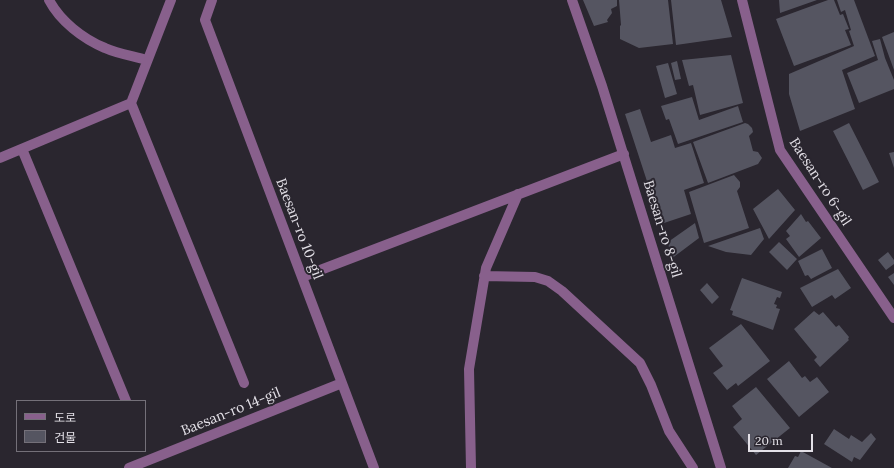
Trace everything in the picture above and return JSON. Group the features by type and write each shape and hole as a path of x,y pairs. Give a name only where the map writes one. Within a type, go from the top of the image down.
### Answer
{"street":[{"path":"49,0 54,10 78,33 105,48 147,60"},
{"path":"171,0 131,103 244,382"},
{"name":"Baesan-ro 10-gil","path":"212,0 205,20 374,468"},
{"name":"Baesan-ro 8-gil","path":"572,0 624,154 721,468"},
{"name":"Baesan-ro 6-gil","path":"742,0 780,150 894,318"},
{"path":"0,158 131,103"},
{"path":"22,149 126,400"},
{"path":"302,277 624,154"},
{"path":"471,468 469,369 484,276 486,268 518,194"},
{"path":"484,276 535,277 548,281 562,291 640,363 670,431 693,468"},
{"name":"Baesan-ro 14-gil","path":"129,468 342,382"}],"building":[{"path":"583,0 617,0 617,6 611,9 612,13 607,20 608,22 594,26"},
{"path":"619,0 668,0 673,44 639,48 620,39 621,25"},
{"path":"671,0 721,0 732,37 676,45"},
{"path":"779,0 817,0 780,13"},
{"path":"828,0 834,0 840,15 843,14 849,29 845,30 851,45 794,66 776,19"},
{"path":"837,0 854,0 875,56 842,70 855,109 800,131 789,94 789,74 854,46 849,31 851,30 845,10 841,12"},
{"path":"894,32 894,70 882,37"},
{"path":"880,39 885,58 894,80 894,89 859,103 847,73 878,60 872,41"},
{"path":"731,55 743,103 700,115 693,85 689,86 682,60"},
{"path":"677,61 681,79 675,80 671,63"},
{"path":"668,63 677,94 665,98 656,66"},
{"path":"692,97 699,120 738,106 743,122 678,144 669,119 666,120 661,106"},
{"path":"640,109 651,142 671,135 675,148 691,143 704,183 684,190 691,214 661,224 625,114"},
{"path":"745,123 752,128 753,132 749,136 753,151 758,152 762,158 758,164 708,183 693,142"},
{"path":"849,123 879,182 863,190 833,131"},
{"path":"894,152 894,168 889,153"},
{"path":"734,175 740,182 740,187 737,191 749,228 704,243 689,192"},
{"path":"778,189 795,210 769,239 753,209"},
{"path":"801,214 806,222 808,221 821,238 799,257 786,239 790,236 786,231"},
{"path":"695,223 699,238 671,259 668,242"},
{"path":"760,228 764,239 751,255 726,252 708,246"},
{"path":"779,242 797,259 787,270 769,252"},
{"path":"822,249 832,268 811,279 808,275 805,276 798,261"},
{"path":"888,252 894,260 894,264 886,270 878,260"},
{"path":"838,269 851,288 835,299 832,295 812,307 800,288"},
{"path":"894,273 894,285 888,277"},
{"path":"742,278 782,292 780,298 777,297 774,304 777,305 776,308 780,309 773,330 732,315 733,311 730,310"},
{"path":"707,283 719,297 712,304 700,290"},
{"path":"814,311 819,315 823,312 836,327 839,325 849,337 849,340 820,367 814,360 817,357 794,329"},
{"path":"741,324 770,361 738,386 736,383 727,390 713,373 723,366 709,348"},
{"path":"789,361 802,378 805,376 810,382 817,377 829,392 799,417 767,379"},
{"path":"756,387 790,428 756,455 733,427 742,419 732,406"},
{"path":"834,429 849,439 851,435 862,442 871,433 876,439 860,460 854,457 852,462 824,444"},
{"path":"801,451 832,468 788,468 795,456 798,457"}]}
